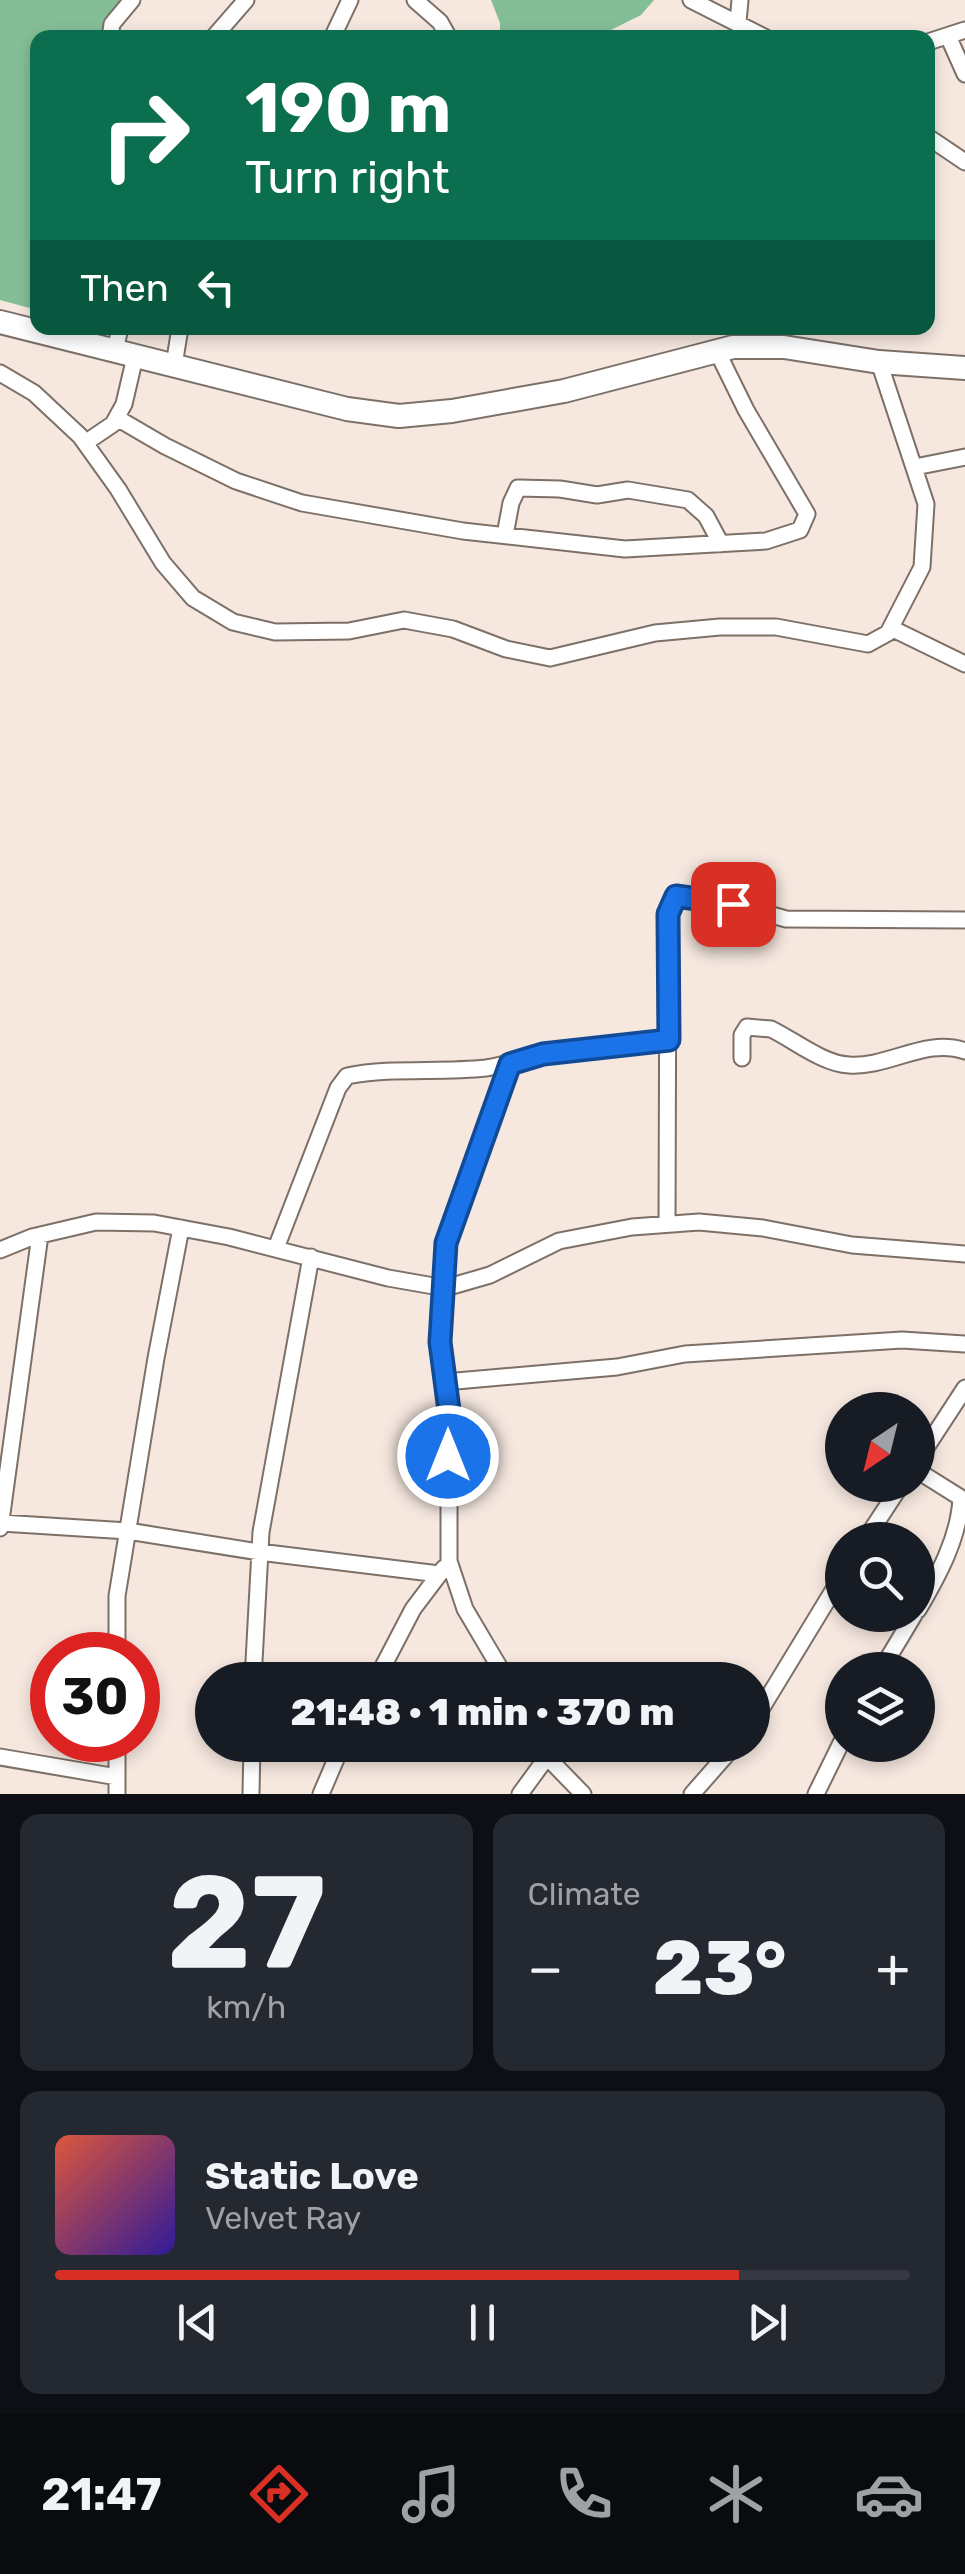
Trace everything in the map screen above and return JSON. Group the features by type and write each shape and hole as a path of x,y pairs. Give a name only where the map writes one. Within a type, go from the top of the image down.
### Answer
{"main road":[{"path":"0,322 30,328"},
{"path":"70,335 123,345 174,365 346,409 399,416 564,391 716,349 784,347 879,362 965,368"}],"street":[{"path":"111,30 132,0"},
{"path":"220,30 246,0"},
{"path":"336,30 350,0"},
{"path":"415,0 444,30"},
{"path":"691,0 752,30"},
{"path":"738,22 740,0"},
{"path":"935,40 965,30"},
{"path":"948,36 965,74"},
{"path":"935,142 965,162"},
{"path":"174,365 179,335"},
{"path":"86,443 113,424 124,404 123,345"},
{"path":"116,418 236,481 302,503 625,550 766,542 800,530 807,514 746,410 716,349"},
{"path":"0,373 34,393 86,443 162,563 193,598 233,622 275,632 349,631 404,620 454,629 506,650 550,658 655,633 720,627 776,627 868,644 888,633 922,566 926,504 879,362"},
{"path":"915,467 965,457"},
{"path":"505,535 518,488 597,495 628,490 688,500 706,516 722,544"},
{"path":"891,628 965,664"},
{"path":"668,1224 668,914 676,896 733,904 786,919 965,920"},
{"path":"742,1058 742,1035 747,1027 759,1026 840,1064 871,1064 931,1048 965,1050"},
{"path":"276,1248 346,1076 373,1071 439,1072 510,1064 543,1054 669,1040"},
{"path":"497,1662 444,1567 450,1418 440,1342 446,1243 510,1064"},
{"path":"0,1250 40,1234 96,1222 154,1223 445,1288 490,1275 559,1242 668,1224 699,1222 763,1228 852,1245 965,1254"},
{"path":"118,1632 118,1596 128,1531 181,1228"},
{"path":"40,1234 0,1525 128,1531 259,1552 444,1567"},
{"path":"255,1662 259,1552 311,1257"},
{"path":"445,1382 617,1367 684,1354 902,1340 965,1344"},
{"path":"935,1434 965,1388"},
{"path":"935,1482 961,1498 960,1517 935,1581"},
{"path":"385,1662 413,1609 444,1567"},
{"path":"770,1694 825,1604"},
{"path":"0,1758 117,1786"},
{"path":"251,1793 252,1762"},
{"path":"321,1794 335,1762"},
{"path":"520,1794 538,1762"},
{"path":"554,1762 583,1794"},
{"path":"692,1794 720,1762"},
{"path":"816,1794 832,1762"}],"green space":[{"path":"0,0 123,0 117,30 30,30 30,308 0,300"},
{"path":"491,0 654,0 641,15 611,30 500,30"}],"route":[{"path":"448,1456 450,1418 440,1342 446,1243 510,1064 543,1054 669,1040 668,914 676,896 733,904"}]}
